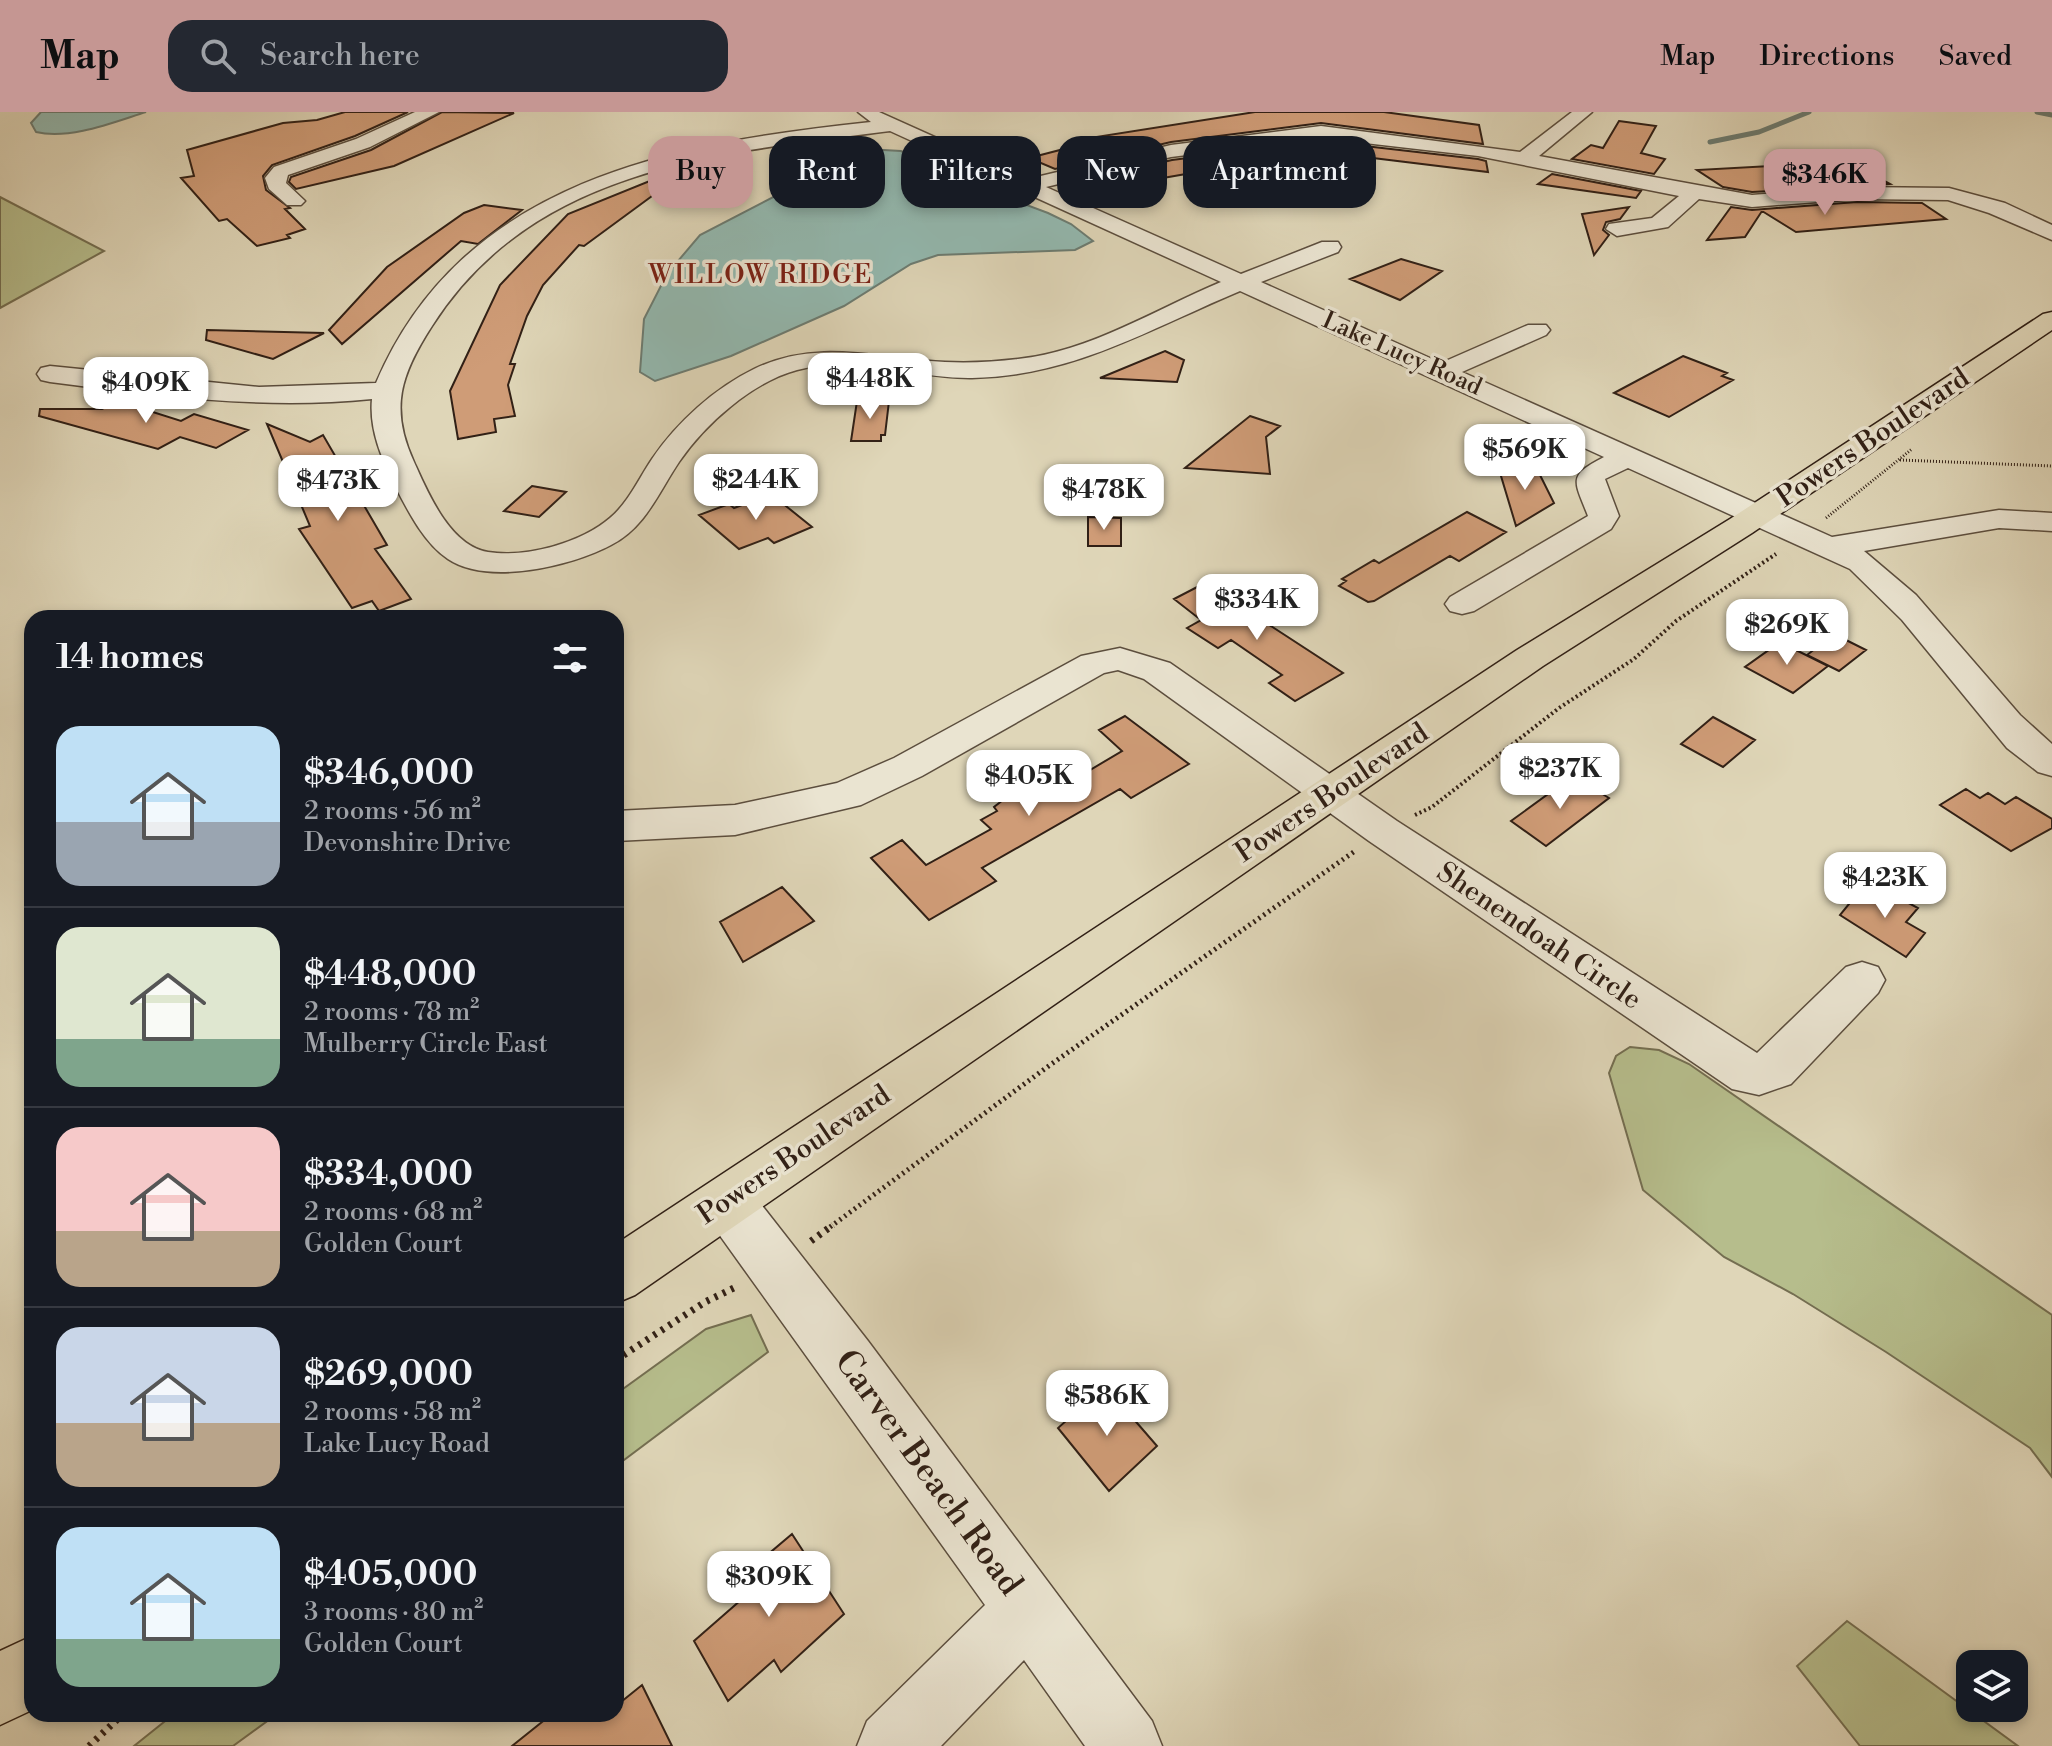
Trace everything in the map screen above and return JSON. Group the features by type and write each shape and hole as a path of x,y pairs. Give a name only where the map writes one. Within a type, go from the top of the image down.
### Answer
{"main road":[{"name":"Powers Boulevard","path":"624,1271 1530,658 1758,515 2052,319"},
{"path":"0,1691 24,1675"}],"street":[{"path":"294,201 276,185 275,178 281,171 301,161 348,149 430,112"},
{"name":"Lake Lucy Road","path":"864,112 918,136"},
{"path":"1525,158 1583,112"},
{"path":"1295,118 1310,133"},
{"path":"893,125 746,142 695,153 573,193 526,218 464,267 425,313 384,390 385,428 402,470 430,520 453,550 474,560 518,563 562,552 612,533 647,497 672,451 724,398 765,372 806,358 836,356 966,371 1047,363 1096,348 1240,281 1330,247"},
{"path":"1041,182 1171,151 1310,133 1383,136 1525,158 1693,193 1752,201 1857,193 1949,194 1990,205 2052,233"},
{"path":"307,154 348,149"},
{"name":"Lake Lucy Road","path":"1041,191 1861,562 1892,587 1989,704 2038,754 2052,763"},
{"path":"1617,229 1651,228 1665,222 1693,193"},
{"path":"1441,372 1537,330"},
{"path":"50,374 243,397 333,396 384,390"},
{"path":"1462,604 1600,522 1604,516 1590,482 1591,475 1629,456"},
{"path":"1818,540 1999,519 2052,522"},
{"name":"Shenendoah Circle","path":"625,827 735,820 847,795 908,767 1094,664 1120,659 1157,671 1383,831 1749,1074 1774,1069 1862,980"},
{"name":"Carver Beach Road","path":"727,1202 1127,1746"},
{"path":"892,1746 1028,1609"}],"path":[{"path":"624,1355 705,1302 776,1267 1050,1065 1251,927 1383,831 1432,807 1559,708 1634,659 1676,621 1818,540 1918,443"},
{"path":"1899,460 2052,466"},
{"path":"89,1746 114,1722"}],"green space":[{"path":"0,197 104,251 0,308"},
{"path":"1630,1047 1659,1050 1689,1064 2052,1315 2052,1477 2030,1448 1886,1352 1793,1294 1724,1257 1643,1190 1609,1073 1616,1056"},
{"path":"751,1315 768,1352 624,1460 624,1388 706,1329"},
{"path":"1847,1621 1956,1701 1956,1722 1985,1722 2018,1746 1860,1746 1797,1666"},
{"path":"164,1722 266,1722 233,1746 134,1746"}],"water":[{"path":"41,112 146,112 92,129 49,134 36,132 31,123"},
{"path":"885,150 901,151 901,208 1035,208 1071,224 1093,241 1075,250 938,255 911,264 844,306 731,356 655,381 640,372 644,319 667,274 700,235 769,199 769,208 885,208"}],"building":[{"path":"345,112 408,112 355,136 272,165 263,176 266,190 290,208 285,209 305,229 287,235 290,238 257,246 227,219 219,221 181,178 194,176 187,150 283,123 317,120"},
{"path":"442,112 514,113 394,166 296,189 289,182 291,177 371,150"},
{"path":"1255,112 1384,112 1479,125 1483,144 1321,123 1218,136 1183,136 1183,140 1167,143 1167,136 1102,136"},
{"path":"1619,121 1656,126 1641,153 1665,159 1654,174 1572,159 1591,145 1603,148"},
{"path":"1376,147 1478,159 1486,161 1488,172 1376,158"},
{"path":"1057,151 1057,169 1041,163 1041,155"},
{"path":"1183,159 1183,175 1167,177 1167,161"},
{"path":"1808,164 1855,165 1890,184 1752,192 1723,187 1697,170"},
{"path":"1552,174 1641,191 1636,198 1538,184"},
{"path":"648,182 648,199 584,246 579,245 543,285 527,316 510,364 515,364 508,385 515,416 494,419 496,432 458,439 450,391 500,285 568,214"},
{"path":"1857,202 1922,203 1946,219 1796,232 1762,211 1745,237 1707,240 1731,207 1752,210"},
{"path":"484,205 522,210 478,244 461,241 342,344 329,330 387,267 464,213"},
{"path":"1629,207 1620,219 1606,222 1603,230 1609,235 1594,255 1582,214"},
{"path":"1401,259 1442,271 1400,300 1350,279"},
{"path":"207,330 324,333 273,359 206,340"},
{"path":"1165,351 1184,360 1177,382 1100,378"},
{"path":"1683,356 1727,373 1722,376 1733,380 1669,417 1614,393"},
{"path":"118,401 181,421 194,414 248,430 216,448 180,437 158,449 39,416 40,409 102,409"},
{"path":"857,401 889,401 885,435 881,435 881,441 851,441"},
{"path":"1250,416 1280,426 1266,437 1270,474 1185,468"},
{"path":"267,424 310,442 323,435 387,545 375,549 411,599 382,610 372,601 352,608 299,529 310,526"},
{"path":"1498,466 1537,469 1554,503 1516,526"},
{"path":"532,486 566,492 539,517 504,511"},
{"path":"771,494 812,527 774,543 768,538 739,549 699,515 729,504 734,508"},
{"path":"1467,512 1506,532 1459,561 1450,556 1374,601 1368,602 1339,586 1346,581 1342,579 1374,560 1379,563"},
{"path":"1088,517 1121,518 1121,546 1088,546"},
{"path":"1203,584 1343,673 1295,701 1269,683 1282,675 1231,640 1218,648 1187,628 1201,620 1174,599"},
{"path":"1834,634 1866,650 1839,671 1807,655"},
{"path":"1780,642 1828,666 1793,693 1745,667"},
{"path":"1125,716 1189,764 1131,798 1120,789 982,868 996,881 929,920 871,858 902,840 926,865 991,829 981,820 997,811 994,807 1012,793 1001,783 1044,759 1070,782 1122,751 1099,730"},
{"path":"1713,717 1755,740 1723,767 1681,744"},
{"path":"1573,776 1609,798 1546,846 1511,821"},
{"path":"1966,789 1980,798 1988,793 2005,804 2016,797 2052,819 2052,828 2011,851 1940,805"},
{"path":"1877,886 1918,908 1906,922 1925,933 1906,957 1840,915 1857,894 1866,899"},
{"path":"782,887 814,921 743,962 720,922"},
{"path":"1105,1386 1157,1446 1109,1491 1058,1428"},
{"path":"792,1534 844,1614 781,1672 774,1660 728,1701 694,1641 742,1599 733,1584"},
{"path":"642,1685 672,1746 512,1746 542,1722 624,1722 624,1700"}],"waterway":[{"path":"1710,142 1759,132 1809,112"},
{"path":"2037,112 2052,115"}],"district":[{"name":"WILLOW RIDGE","path":"761,275"}]}
